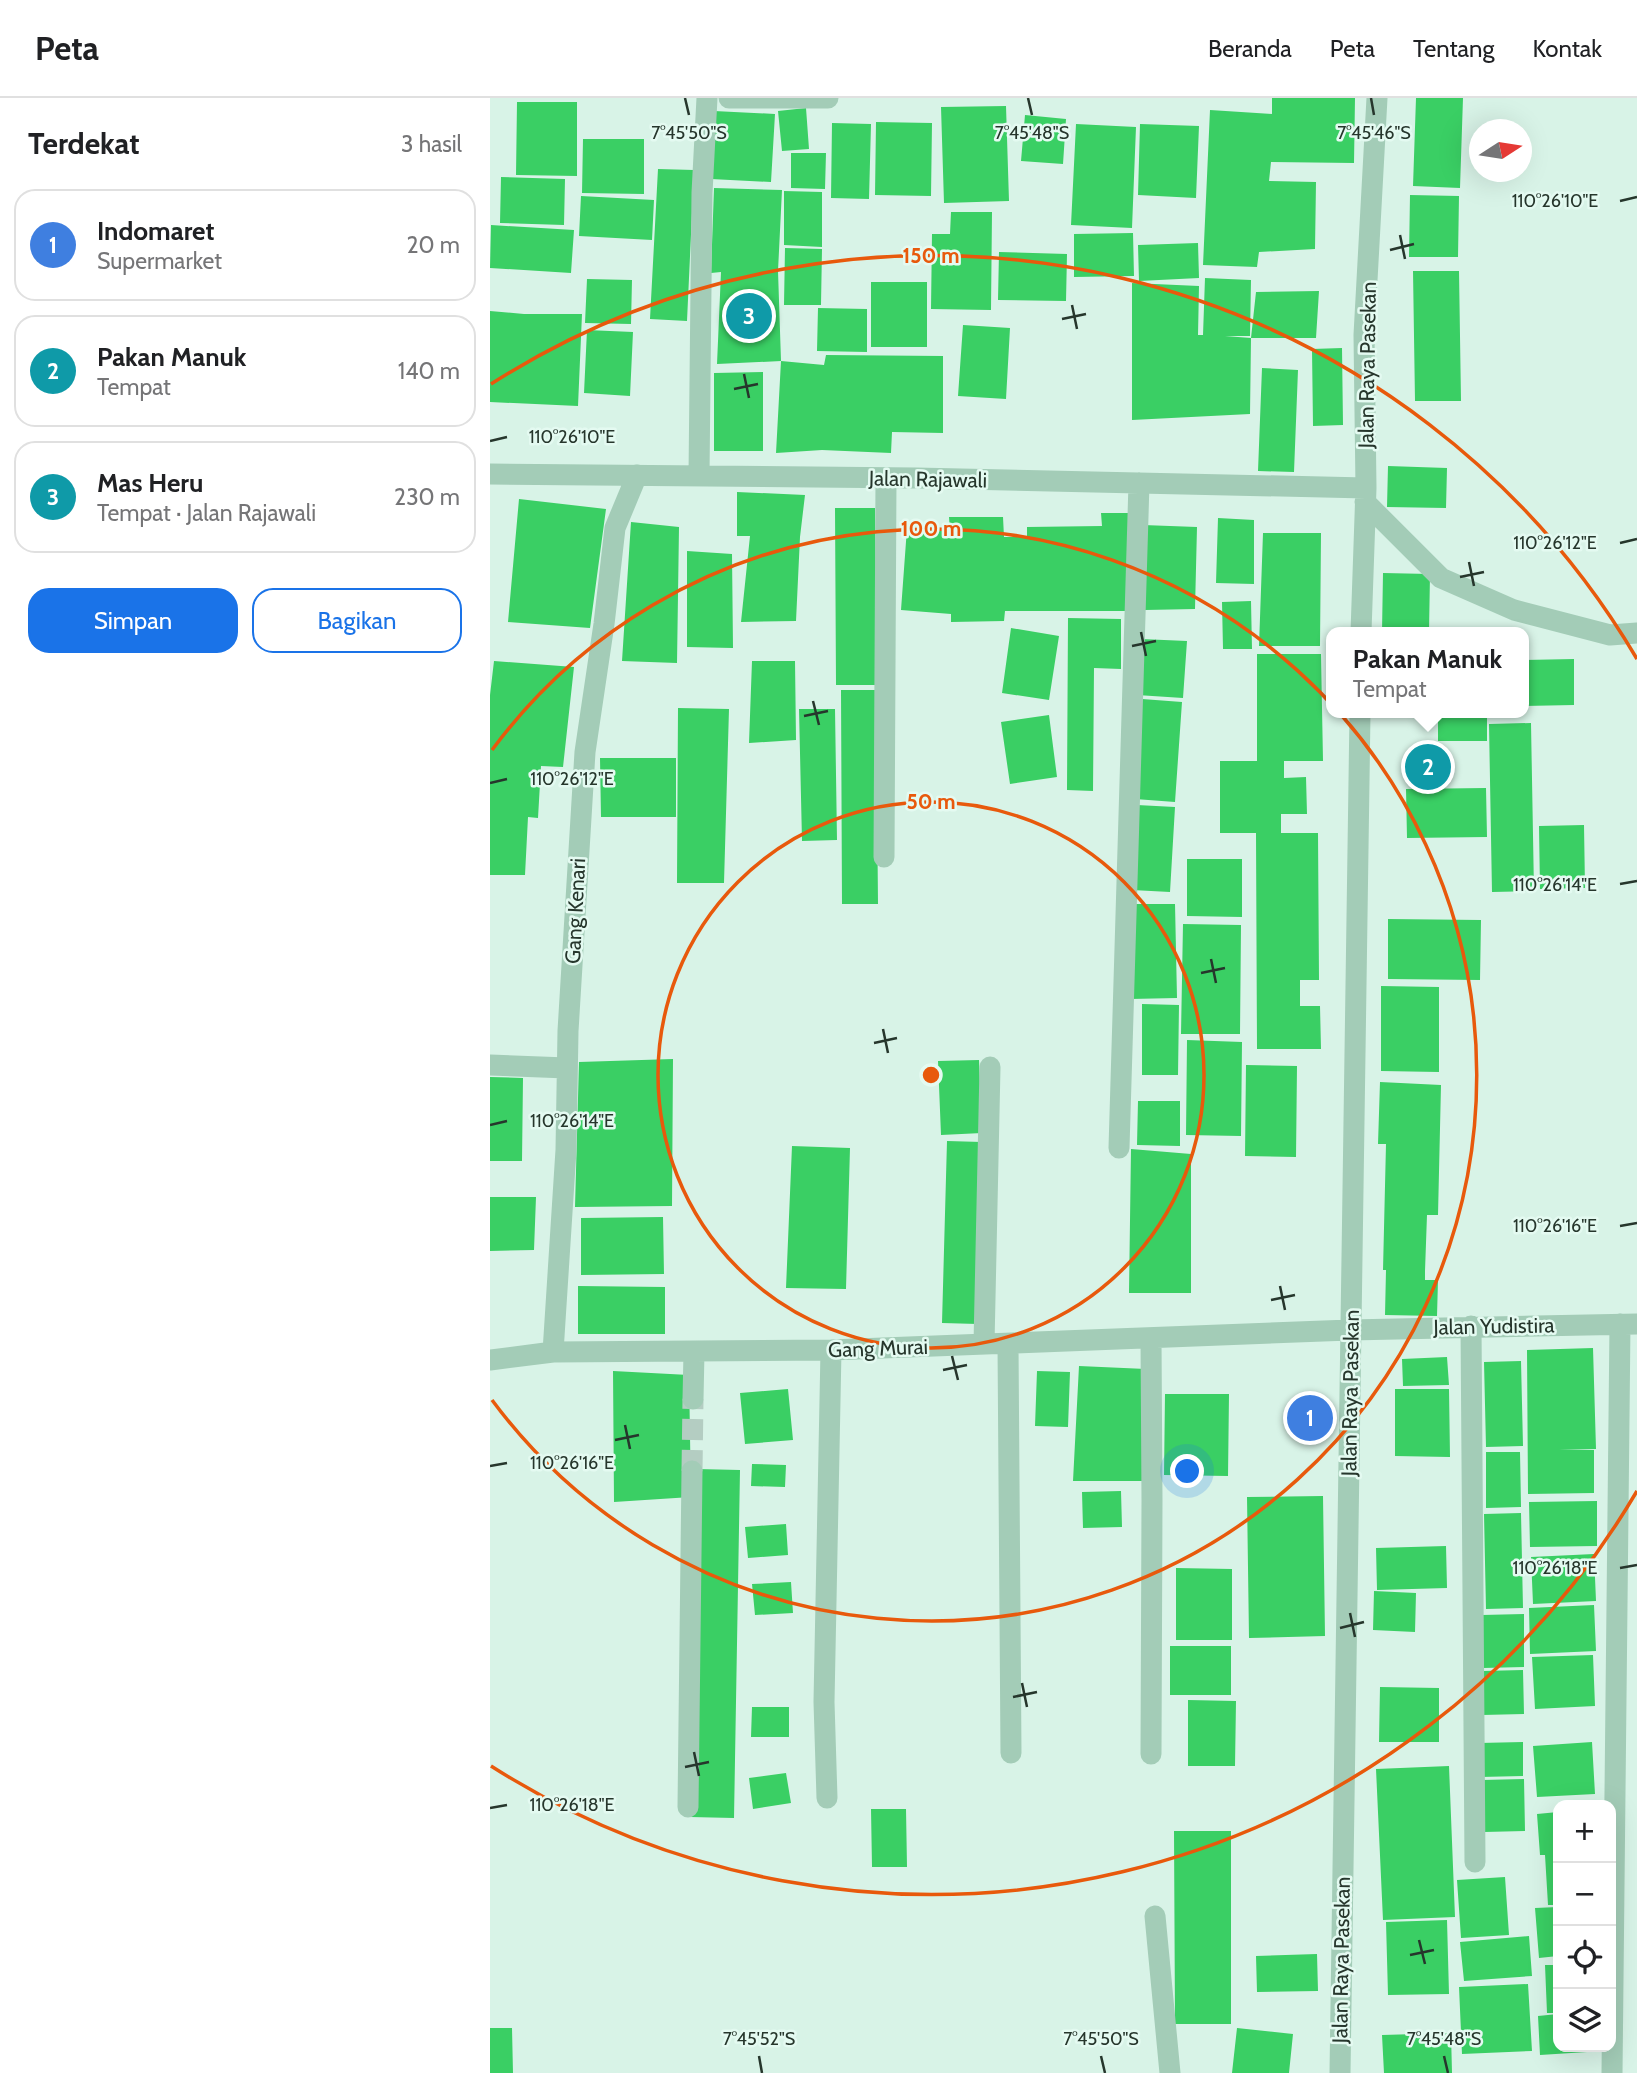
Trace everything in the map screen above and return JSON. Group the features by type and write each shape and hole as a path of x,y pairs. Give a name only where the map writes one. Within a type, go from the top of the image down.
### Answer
{"street":[{"path":"699,476 702,193 707,98"},
{"path":"729,98 828,98"},
{"name":"Jalan Raya Pasekan","path":"1361,627 1366,495 1364,335 1377,98"},
{"name":"Jalan Rajawali","path":"490,474 1139,483 1366,495"},
{"name":"Gang Kenari","path":"552,1352 566,1150 572,948 585,752 615,527 637,475"},
{"path":"884,857 886,478"},
{"path":"1119,1148 1139,483"},
{"path":"1366,495 1441,578 1514,610 1610,635 1637,633"},
{"name":"Jalan Raya Pasekan","path":"1340,2073 1360,718"},
{"path":"490,1065 567,1068"},
{"path":"984,1344 990,1067"},
{"path":"1612,2073 1628,1324"},
{"name":"Jalan Yudistira","path":"1350,1330 1628,1324"},
{"path":"1471,1326 1475,1862"},
{"name":"Gang Murai","path":"490,1360 552,1352 831,1350 1350,1330"},
{"path":"1151,1338 1151,1754"},
{"path":"1008,1343 1012,1753"},
{"path":"827,1797 824,1702 831,1350"},
{"path":"693,1399 694,1352"},
{"path":"688,1807 692,1471"},
{"path":"1155,1916 1170,2073"}],"building":[{"path":"1272,98 1355,98 1354,163 1271,162 1269,181 1316,182 1315,249 1259,252 1257,267 1203,265 1210,110 1272,114"},
{"path":"1416,98 1463,98 1460,188 1413,186"},
{"path":"517,102 577,102 577,176 516,175"},
{"path":"1006,106 1009,201 944,203 941,107"},
{"path":"806,108 809,149 782,151 778,111"},
{"path":"714,111 775,114 771,182 711,179"},
{"path":"1025,115 1066,119 1063,164 1021,161"},
{"path":"876,122 932,123 931,196 875,195"},
{"path":"832,123 871,124 869,199 831,198"},
{"path":"1076,124 1136,127 1132,228 1071,225"},
{"path":"1140,124 1199,126 1196,198 1138,195"},
{"path":"583,139 644,139 644,194 582,193"},
{"path":"791,153 826,153 825,189 791,188"},
{"path":"658,169 694,170 687,321 650,319"},
{"path":"501,177 565,179 564,225 500,223"},
{"path":"714,188 782,190 778,271 781,361 717,364 721,272 711,273"},
{"path":"784,191 822,192 822,247 784,245"},
{"path":"1410,195 1459,196 1458,257 1409,257"},
{"path":"581,196 654,200 652,240 579,236"},
{"path":"951,212 992,212 991,310 931,309 932,234 950,234"},
{"path":"491,225 574,230 571,273 490,268"},
{"path":"1133,233 1134,276 1074,277 1074,234"},
{"path":"1198,243 1199,278 1139,281 1138,245"},
{"path":"785,248 822,249 821,305 784,305"},
{"path":"999,252 1067,254 1066,301 998,300"},
{"path":"1413,271 1459,271 1461,401 1415,401"},
{"path":"1205,278 1251,280 1250,336 1225,336 1251,338 1250,414 1132,420 1132,283 1199,286 1198,335 1203,335"},
{"path":"587,279 632,280 631,324 585,323"},
{"path":"871,282 927,282 927,347 871,347"},
{"path":"1319,291 1316,338 1251,338 1256,292"},
{"path":"818,308 867,309 867,352 817,351"},
{"path":"490,311 582,314 578,406 490,402"},
{"path":"963,325 1010,328 1006,399 958,396"},
{"path":"587,330 633,332 630,396 584,393"},
{"path":"1342,348 1343,425 1313,426 1312,349"},
{"path":"826,355 943,356 943,433 892,432 891,453 822,450 776,453 781,361 824,365"},
{"path":"1262,368 1298,370 1294,472 1258,471"},
{"path":"763,372 763,451 714,451 714,373"},
{"path":"1388,466 1447,468 1446,508 1387,507"},
{"path":"737,492 805,495 796,621 741,622 750,536 737,536"},
{"path":"519,499 606,509 590,628 508,622"},
{"path":"835,508 875,508 877,685 836,685"},
{"path":"1101,513 1131,513 1132,611 1005,611 1004,621 951,622 951,614 901,610 907,528 950,531 949,517 1003,517 1004,537 1027,537 1027,527 1102,526"},
{"path":"1218,518 1254,520 1254,584 1216,583"},
{"path":"631,522 679,527 677,663 622,661"},
{"path":"1143,525 1197,527 1195,609 1145,610"},
{"path":"1263,533 1321,533 1320,646 1259,646"},
{"path":"687,551 732,554 733,648 687,647"},
{"path":"1383,573 1430,574 1429,627 1382,627"},
{"path":"1251,601 1252,649 1223,649 1222,602"},
{"path":"1068,618 1121,619 1121,669 1094,668 1093,791 1067,790"},
{"path":"1011,628 1059,636 1049,700 1002,693"},
{"path":"1141,639 1187,641 1183,698 1137,695"},
{"path":"1257,654 1321,654 1323,761 1284,761 1284,778 1306,777 1307,814 1281,814 1281,833 1318,833 1319,980 1300,980 1300,1006 1320,1006 1321,1049 1257,1049 1256,833 1220,833 1220,761 1257,761"},
{"path":"1574,659 1574,705 1529,706 1529,660"},
{"path":"494,661 574,667 563,767 541,766 538,818 528,817 525,875 490,875 490,695"},
{"path":"752,661 795,661 796,740 749,743"},
{"path":"841,690 876,690 878,904 842,904"},
{"path":"1142,699 1182,702 1175,802 1135,799"},
{"path":"678,708 729,709 724,883 677,883"},
{"path":"799,709 835,709 837,840 802,841"},
{"path":"1049,715 1057,777 1010,784 1001,722"},
{"path":"1438,718 1487,718 1487,741 1438,741"},
{"path":"1531,723 1534,891 1492,892 1489,724"},
{"path":"1409,751 1447,751 1448,783 1410,784"},
{"path":"600,758 676,758 676,817 601,817"},
{"path":"1486,788 1487,837 1407,838 1406,789"},
{"path":"1137,805 1175,807 1170,892 1132,890"},
{"path":"1584,825 1585,888 1540,889 1539,826"},
{"path":"1187,859 1242,859 1242,917 1187,916"},
{"path":"1129,904 1175,904 1177,998 1130,999"},
{"path":"1388,919 1481,920 1480,980 1388,979"},
{"path":"1183,924 1241,925 1240,1034 1181,1034"},
{"path":"1381,986 1439,987 1439,1072 1381,1071"},
{"path":"1142,1004 1179,1005 1178,1075 1142,1075"},
{"path":"1187,1040 1242,1042 1241,1136 1186,1135"},
{"path":"673,1059 672,1206 575,1207 579,1062"},
{"path":"979,1060 982,1133 941,1135 938,1061"},
{"path":"1246,1065 1297,1066 1296,1157 1245,1156"},
{"path":"490,1077 523,1078 522,1161 490,1161"},
{"path":"1380,1082 1441,1085 1438,1215 1427,1215 1425,1271 1425,1280 1438,1280 1437,1316 1385,1315 1386,1270 1383,1270 1386,1144 1378,1144"},
{"path":"1138,1101 1180,1101 1180,1146 1137,1145"},
{"path":"947,1141 982,1142 978,1324 942,1323"},
{"path":"792,1146 850,1148 846,1289 786,1288"},
{"path":"1131,1149 1191,1154 1191,1293 1129,1293"},
{"path":"490,1197 536,1197 534,1250 490,1251"},
{"path":"663,1217 664,1274 581,1275 581,1218"},
{"path":"578,1286 665,1287 665,1334 578,1334"},
{"path":"1593,1348 1596,1449 1559,1450 1594,1450 1594,1493 1528,1494 1527,1350"},
{"path":"1447,1357 1449,1385 1403,1386 1402,1359"},
{"path":"1521,1361 1523,1446 1486,1447 1484,1362"},
{"path":"1079,1366 1146,1369 1145,1481 1073,1481"},
{"path":"613,1371 689,1375 691,1497 614,1502"},
{"path":"1037,1371 1070,1372 1068,1427 1035,1426"},
{"path":"788,1389 793,1440 745,1444 740,1393"},
{"path":"1395,1389 1449,1389 1450,1457 1395,1456"},
{"path":"1165,1394 1229,1394 1228,1476 1164,1475"},
{"path":"1486,1452 1520,1452 1521,1507 1486,1508"},
{"path":"752,1464 786,1465 785,1487 751,1486"},
{"path":"697,1469 740,1470 734,1818 690,1817"},
{"path":"1121,1491 1122,1527 1083,1528 1082,1492"},
{"path":"1323,1496 1325,1636 1249,1638 1247,1497"},
{"path":"1597,1501 1597,1546 1530,1547 1529,1502"},
{"path":"1521,1513 1523,1608 1486,1609 1484,1514"},
{"path":"786,1524 788,1555 748,1558 745,1527"},
{"path":"1446,1546 1447,1588 1377,1590 1376,1548"},
{"path":"1594,1554 1596,1601 1533,1604 1531,1557"},
{"path":"1176,1568 1232,1569 1232,1640 1176,1640"},
{"path":"791,1582 793,1613 755,1615 752,1584"},
{"path":"1374,1591 1416,1593 1415,1632 1373,1630"},
{"path":"1594,1605 1596,1651 1530,1654 1529,1608"},
{"path":"1524,1614 1524,1667 1483,1668 1482,1615"},
{"path":"1170,1646 1231,1646 1231,1695 1170,1695"},
{"path":"1593,1655 1595,1706 1535,1709 1532,1657"},
{"path":"1523,1670 1524,1714 1482,1715 1482,1671"},
{"path":"1380,1687 1439,1688 1439,1742 1379,1742"},
{"path":"1188,1700 1236,1701 1235,1766 1188,1766"},
{"path":"752,1707 789,1707 789,1737 751,1737"},
{"path":"1523,1742 1523,1776 1480,1777 1479,1743"},
{"path":"1592,1742 1595,1794 1537,1797 1533,1746"},
{"path":"1449,1766 1455,1917 1383,1920 1376,1769"},
{"path":"786,1773 791,1803 753,1809 749,1778"},
{"path":"1524,1779 1525,1831 1484,1832 1482,1780"},
{"path":"871,1809 906,1809 907,1867 872,1867"},
{"path":"1553,1812 1553,1905 1548,1905 1545,1855 1540,1855 1537,1814"},
{"path":"1174,1831 1231,1831 1231,2024 1175,2024"},
{"path":"1505,1877 1509,1935 1461,1938 1457,1880"},
{"path":"1553,1907 1553,1957 1539,1958 1535,1908"},
{"path":"1447,1920 1449,1994 1388,1995 1386,1922"},
{"path":"1529,1936 1532,1976 1464,1981 1460,1942"},
{"path":"1317,1954 1318,1991 1257,1992 1256,1956"},
{"path":"1545,1965 1553,1965 1553,2013 1547,2013"},
{"path":"1528,1984 1532,2051 1462,2054 1459,1987"},
{"path":"1553,2014 1553,2052 1587,2052 1540,2055 1538,2016"},
{"path":"490,2028 512,2028 513,2073 490,2073"},
{"path":"1237,2028 1293,2034 1289,2073 1232,2073"},
{"path":"1451,2033 1452,2073 1384,2073 1382,2035"}],"tunnel":[{"path":"692,1471 693,1399"}],"place":[{"name":"Mas Heru","path":"749,316"},
{"name":"Pakan Manuk","path":"1428,767"},
{"name":"Indomaret","path":"1310,1418"}]}
